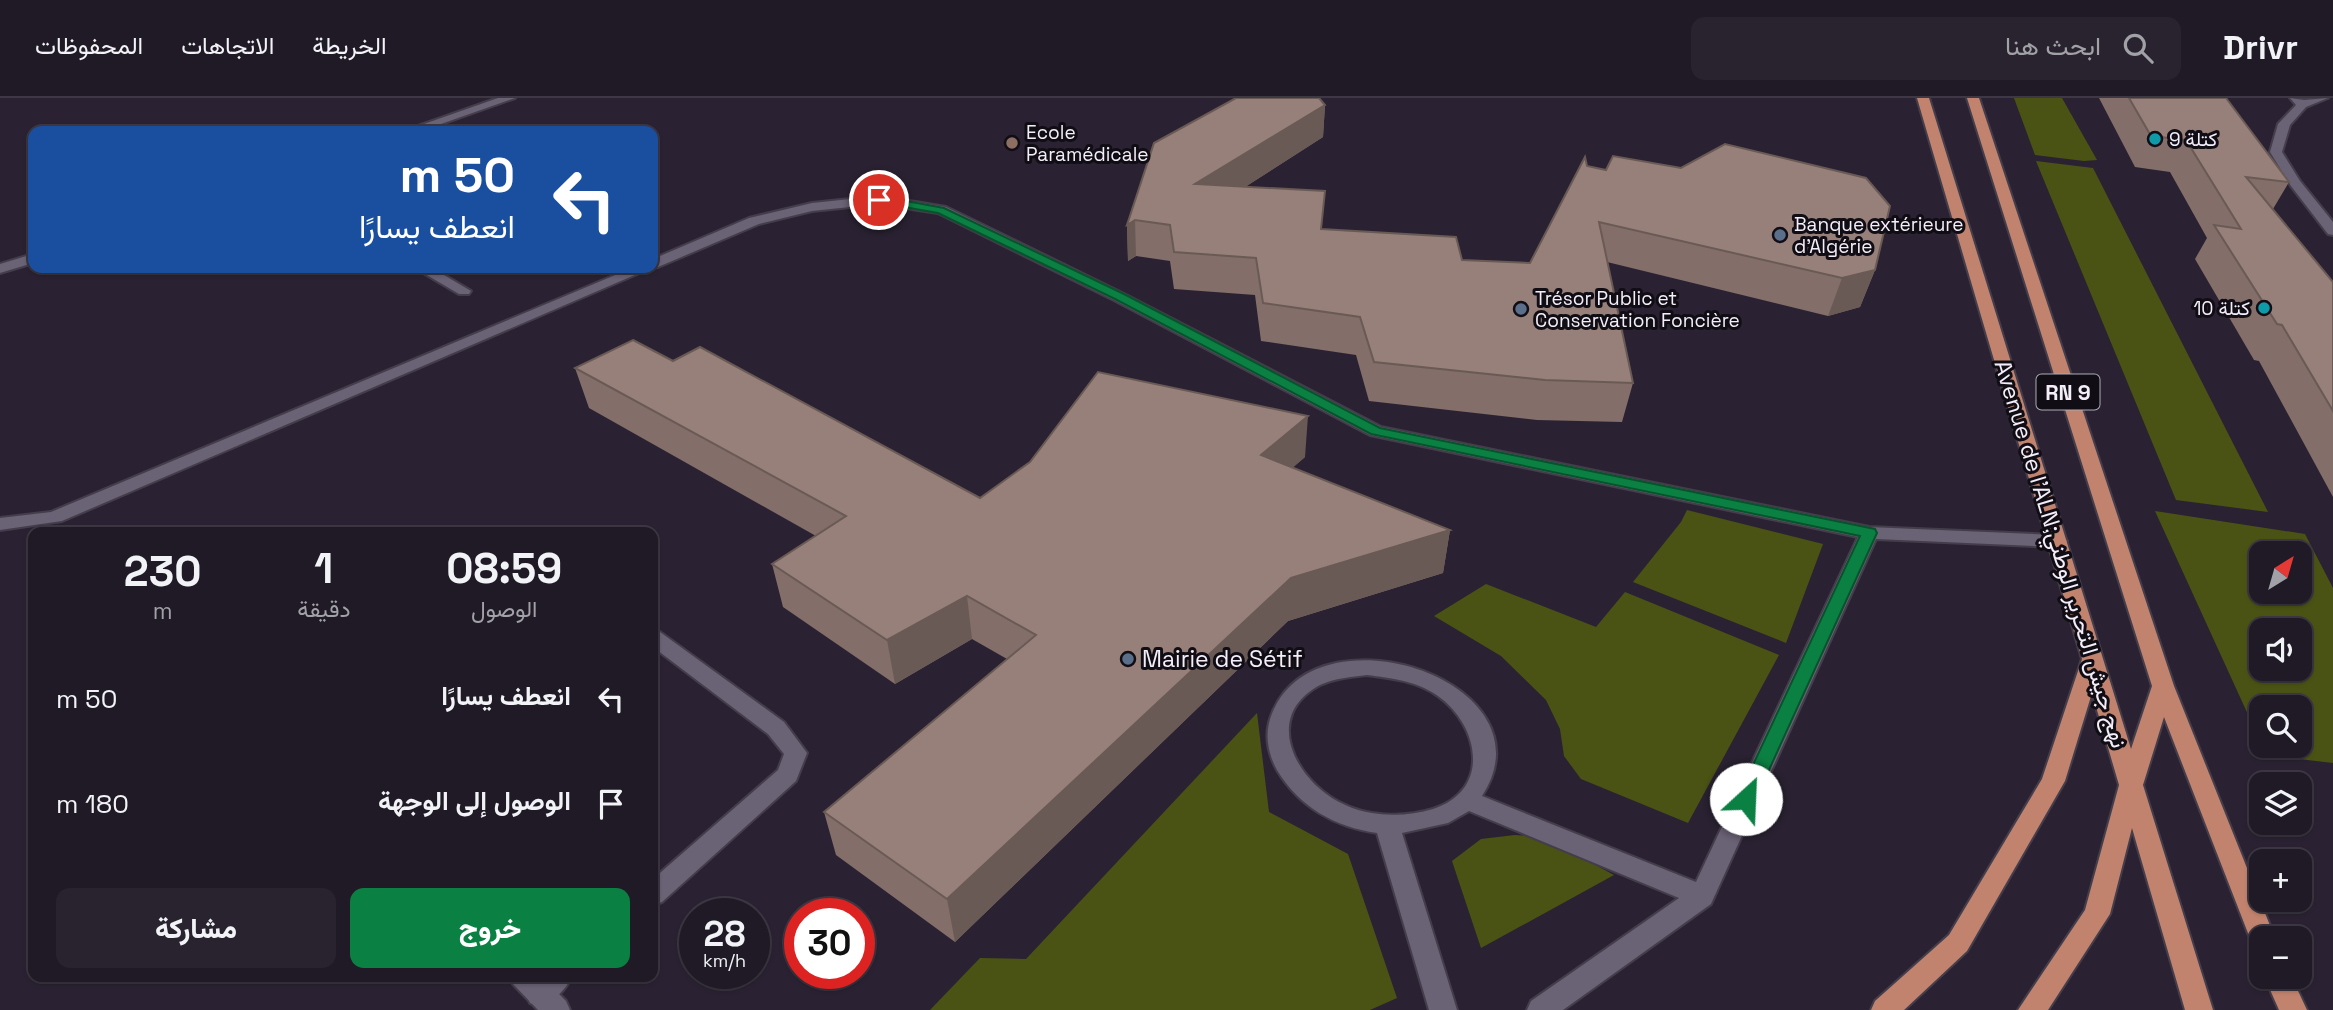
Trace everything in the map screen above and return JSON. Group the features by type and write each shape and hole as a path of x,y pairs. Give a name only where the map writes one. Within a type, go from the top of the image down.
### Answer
{"main road":[{"name":"Avenue de l'ALN;نهج جيش التحرير الوطني","path":"1923,98 1942,169 2199,1010"},
{"name":"RN 9","path":"1973,98 2163,686 2257,926"},
{"path":"1885,1010 1958,943 2053,781 2093,658"},
{"path":"2032,1010 2097,914 2131,785 2163,686"},
{"path":"2283,989 2293,1010"}],"street":[{"path":"425,126 509,98"},
{"path":"2322,98 2299,101 2284,124 2276,152 2295,183 2331,228"},
{"path":"658,262 754,221 812,207 879,200 940,210 1119,297 1376,431 1869,533 2057,541"},
{"path":"658,250 671,256"},
{"path":"0,269 28,260"},
{"path":"0,524 55,517 632,273"},
{"path":"55,517 65,527"},
{"path":"1541,1010 1702,896 1869,533"},
{"path":"658,641 776,728 796,753 788,775 658,890"},
{"path":"1367,667 1400,671 1432,682 1459,701 1478,724 1487,750 1483,777 1467,800 1446,815 1387,825 1350,817 1317,802 1293,779 1279,752 1277,726 1287,703 1307,683 1335,672 1367,667"},
{"path":"1467,800 1702,896"},
{"path":"1387,825 1443,1010"}],"lane":[{"path":"431,273 464,291"}],"green space":[{"path":"2014,98 2062,98 2097,160 2035,155"},
{"path":"2036,161 2093,168 2268,512 2176,500"},
{"path":"1687,510 1823,544 1786,643 1633,582 1681,522"},
{"path":"2155,511 2305,534 2309,541 2249,541 2249,604 2312,604 2312,548 2333,588 2333,763 2291,758 2312,758 2312,695 2249,695 2249,717"},
{"path":"1486,584 1596,627 1625,592 1779,655 1688,823 1581,779 1564,756 1560,729 1546,700 1501,656 1434,616"},
{"path":"1257,713 1269,812 1348,854 1397,998 1370,1010 930,1010 980,958 1026,959"},
{"path":"1515,835 1543,837 1614,875 1481,948 1452,861 1481,839"}],"building":[{"path":"1236,98 1319,98 1325,105 1195,184 1325,191 1321,229 1456,237 1462,260 1530,263 1585,157 1587,166 1606,170 1613,156 1681,168 1725,144 1866,178 1890,206 1875,270 1842,278 1599,222 1633,383 1545,380 1374,362 1360,317 1263,303 1256,258 1174,252 1170,225 1135,220 1127,225 1154,143"},
{"path":"2129,98 2226,98 2289,182 2246,177 2333,282 2333,411 2282,325 2277,324 2214,225 2241,229 2186,140 2151,136"},
{"name":"Mairie de Sétif","path":"633,340 673,361 700,347 980,498 1030,462 1098,372 1308,416 1261,455 1450,530 1291,578 947,899 824,812 1036,635 967,596 887,640 772,564 846,516 575,368"}],"place":[{"name":"كتلة 9","path":"2155,139"},
{"name":"Ecole Paramédicale","path":"1012,143"},
{"name":"Banque extérieure d'Algérie","path":"1780,235"},
{"name":"كتلة 10","path":"2264,308"},
{"name":"Trésor Public et Conservation Foncière","path":"1521,309"},
{"name":"Mairie de Sétif","path":"1128,659"}],"route":[{"path":"879,200 940,210 1119,297 1376,431 1869,533 1746,799"}]}
